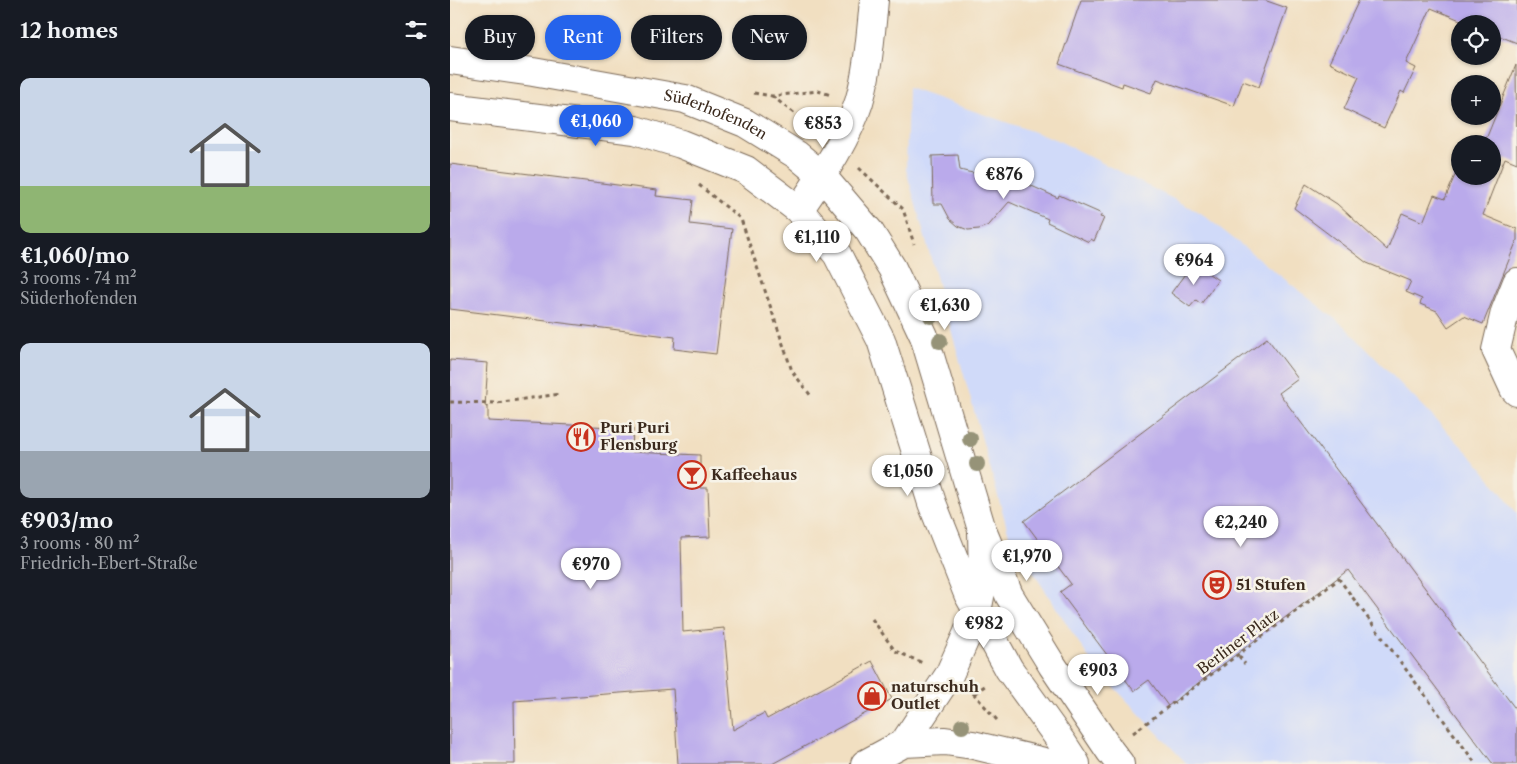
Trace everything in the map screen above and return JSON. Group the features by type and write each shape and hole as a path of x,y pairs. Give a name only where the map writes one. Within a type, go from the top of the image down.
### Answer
{"main road":[{"path":"799,210 822,176 847,130 858,104 862,89 874,0"},
{"name":"Süderhofenden","path":"450,60 533,72 685,99 744,123 797,155 822,176 869,231 892,268 924,336 982,530"},
{"path":"450,107 635,130 681,144 746,170 799,210 838,254 881,340 932,503 968,594 1009,669 1076,764"},
{"path":"1517,282 1505,312 1496,350 1517,392"},
{"path":"904,743 949,675 978,612 984,581 982,530"},
{"path":"982,530 1009,595 1052,666 1115,757"},
{"path":"865,764 904,743 945,742 973,745 1053,764"}],"path":[{"path":"681,144 693,179 740,218 792,371 811,396"},
{"path":"450,402 496,404 560,394"},
{"name":"Berliner Platz","path":"1115,757 1238,656 1339,579 1476,764"},
{"path":"872,619 895,651 949,675 974,693"},
{"path":"1238,656 1245,664"}],"shaded area":[{"path":"908,88 1057,140 1201,213 1344,326 1477,462 1517,513 1517,764 1187,764 1094,666 1009,535 906,170"}],"building":[{"path":"1081,0 1264,0 1287,8 1259,87 1243,81 1234,106 1157,79 1151,93 1123,83 1122,87 1059,64"},
{"path":"1359,0 1517,0 1517,43 1501,37 1501,15 1451,16 1431,8 1406,63 1416,68 1404,93 1401,91 1384,128 1344,109 1359,77 1329,63"},
{"path":"1516,65 1517,163 1505,158 1501,168 1501,135 1488,135 1492,125 1501,125 1501,102"},
{"path":"958,155 960,170 1006,179 1030,178 1025,183 1058,198 1059,195 1102,214 1100,217 1104,218 1094,241 1091,239 1089,242 1047,222 1048,219 1009,202 989,225 979,229 968,230 958,226 950,219 942,204 933,204 932,156"},
{"path":"450,164 657,190 656,196 693,200 690,224 732,229 716,354 674,349 675,337 450,309"},
{"path":"1306,184 1337,204 1387,250 1402,213 1423,222 1434,195 1445,199 1451,185 1495,185 1483,215 1517,229 1517,240 1483,324 1464,316 1448,327 1437,311 1420,304 1422,299 1406,292 1411,281 1367,263 1294,208"},
{"path":"1193,263 1218,280 1201,304 1196,300 1190,307 1171,293"},
{"path":"1267,338 1298,379 1279,393 1517,711 1517,764 1493,764 1348,570 1168,706 1149,680 1134,691 1060,592 1071,584 1024,521"},
{"path":"450,360 488,363 485,406 488,407 488,421 633,428 632,452 700,455 700,488 708,488 710,537 681,538 683,632 724,628 733,730 764,713 767,719 872,661 892,699 772,764 678,764 673,689 514,701 515,764 450,764"}],"place":[{"name":"Puri Puri Flensburg","path":"581,437"},
{"name":"Kaffeehaus","path":"692,475"},
{"name":"51 Stufen","path":"1217,585"},
{"name":"naturschuh Outlet","path":"872,696"}]}
